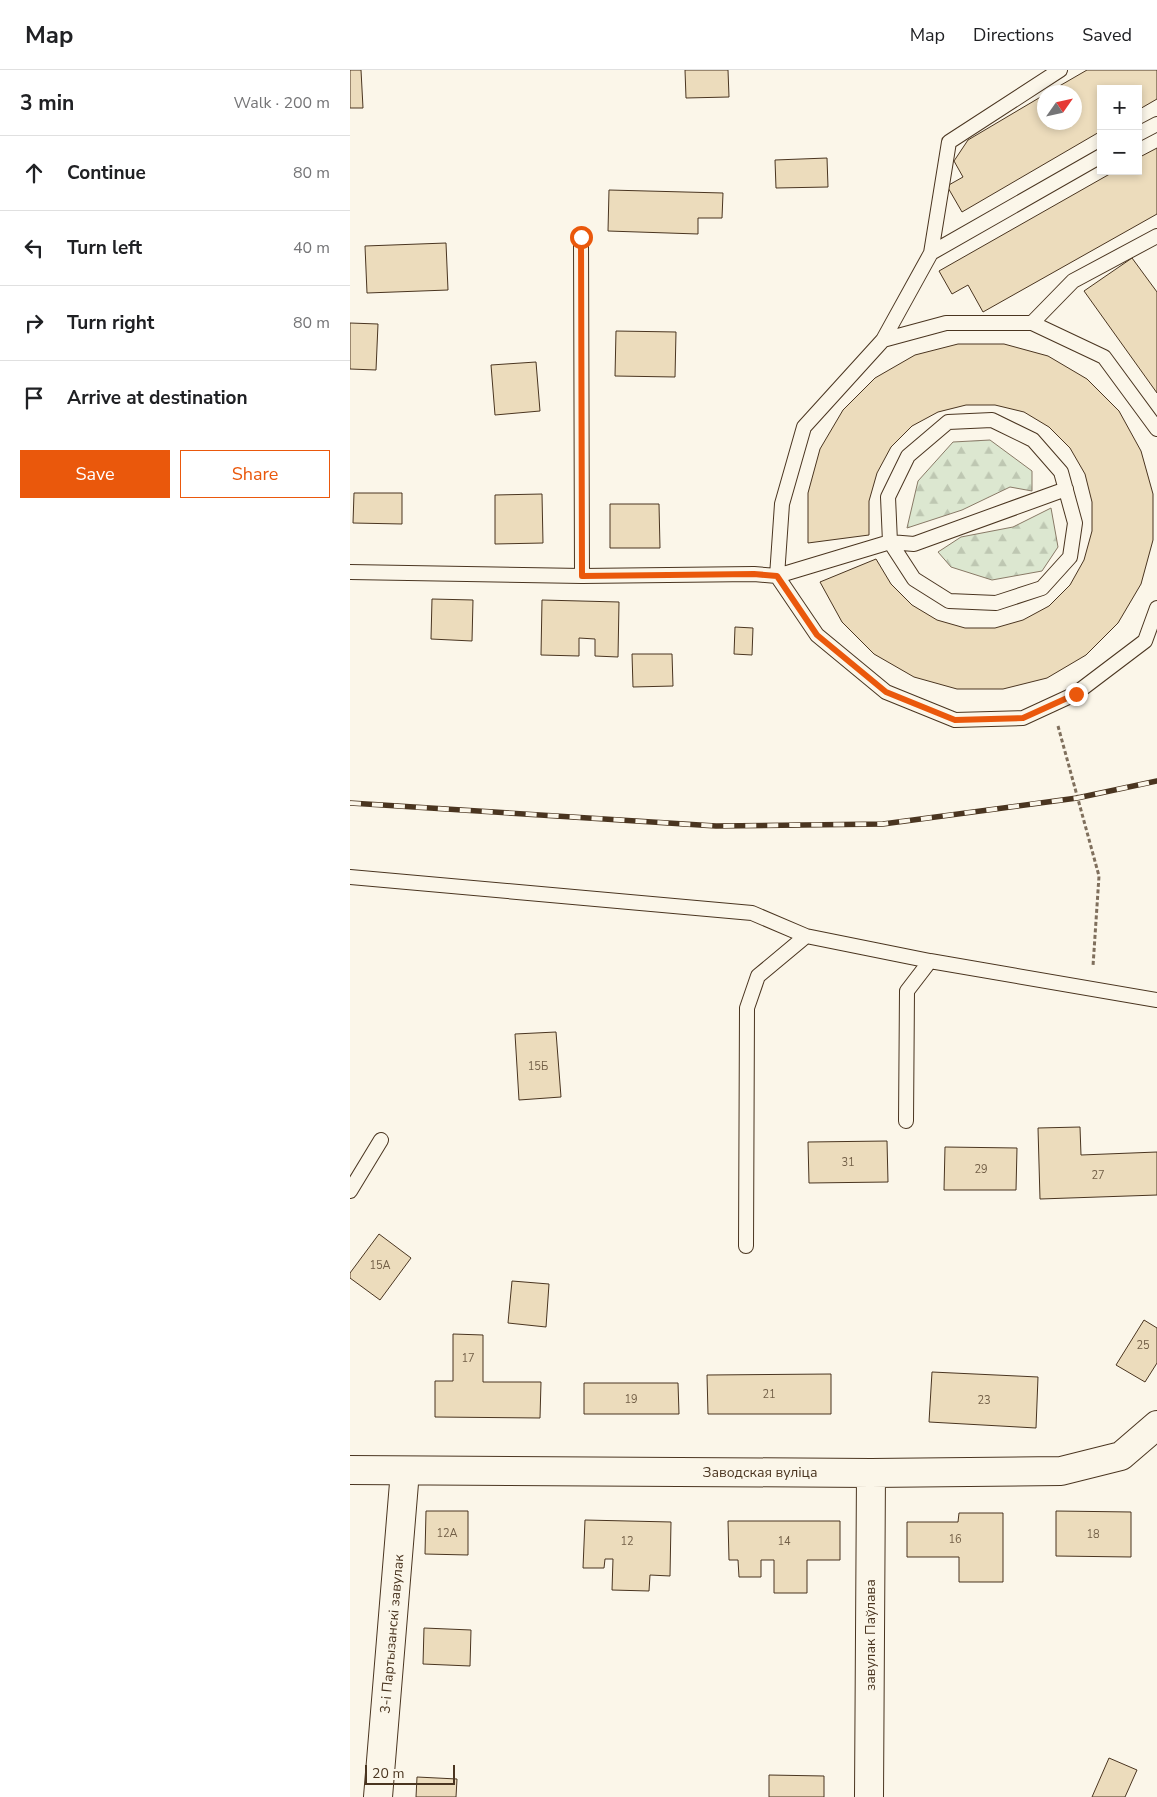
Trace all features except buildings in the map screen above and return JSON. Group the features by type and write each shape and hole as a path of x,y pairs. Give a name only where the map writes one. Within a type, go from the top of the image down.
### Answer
{"street":[{"name":"Заводская вуліца","path":"350,1470 871,1473 1060,1471 1121,1456 1157,1425"},
{"name":"3-і Партызанскі завулак","path":"378,1797 405,1471"},
{"name":"завулак Паўлава","path":"869,1797 871,1473"}],"lane":[{"path":"1060,70 949,142 931,253 883,340 804,427 782,504 777,576 817,635 886,692 955,720 1023,718 1076,694 1151,642 1157,608"},
{"path":"1142,132 1157,124"},
{"path":"931,253 1097,158"},
{"path":"1032,323 1073,281 1157,236"},
{"path":"581,237 582,576"},
{"path":"883,340 946,323 1032,323 1104,357 1157,429"},
{"path":"992,420 1033,440 1061,472 1075,523 1070,557 1042,588 996,603 949,600 914,579 890,542 888,498 908,456 948,422 992,420"},
{"path":"350,572 582,576 754,574 777,576 890,542 914,544 1066,489"},
{"path":"350,877 752,913 806,936 930,962 1157,1000"},
{"path":"746,1246 747,1008 758,976 806,936"},
{"path":"906,1120 907,991 930,962"},
{"path":"350,1191 381,1140"}],"path":[{"path":"1052,705 1100,876 1092,989"}],"green space":[{"path":"990,440 1032,471 1032,491 1010,487 962,510 907,528 918,481 953,442"},
{"path":"1051,508 1058,547 1042,571 992,580 951,567 938,552 961,537 1013,527"}],"railway":[{"path":"350,803 716,826 883,824 1077,798 1157,781"}],"route":[{"path":"581,237 582,576 754,574 777,576 817,635 886,692 955,720 1023,718 1076,694"}]}
